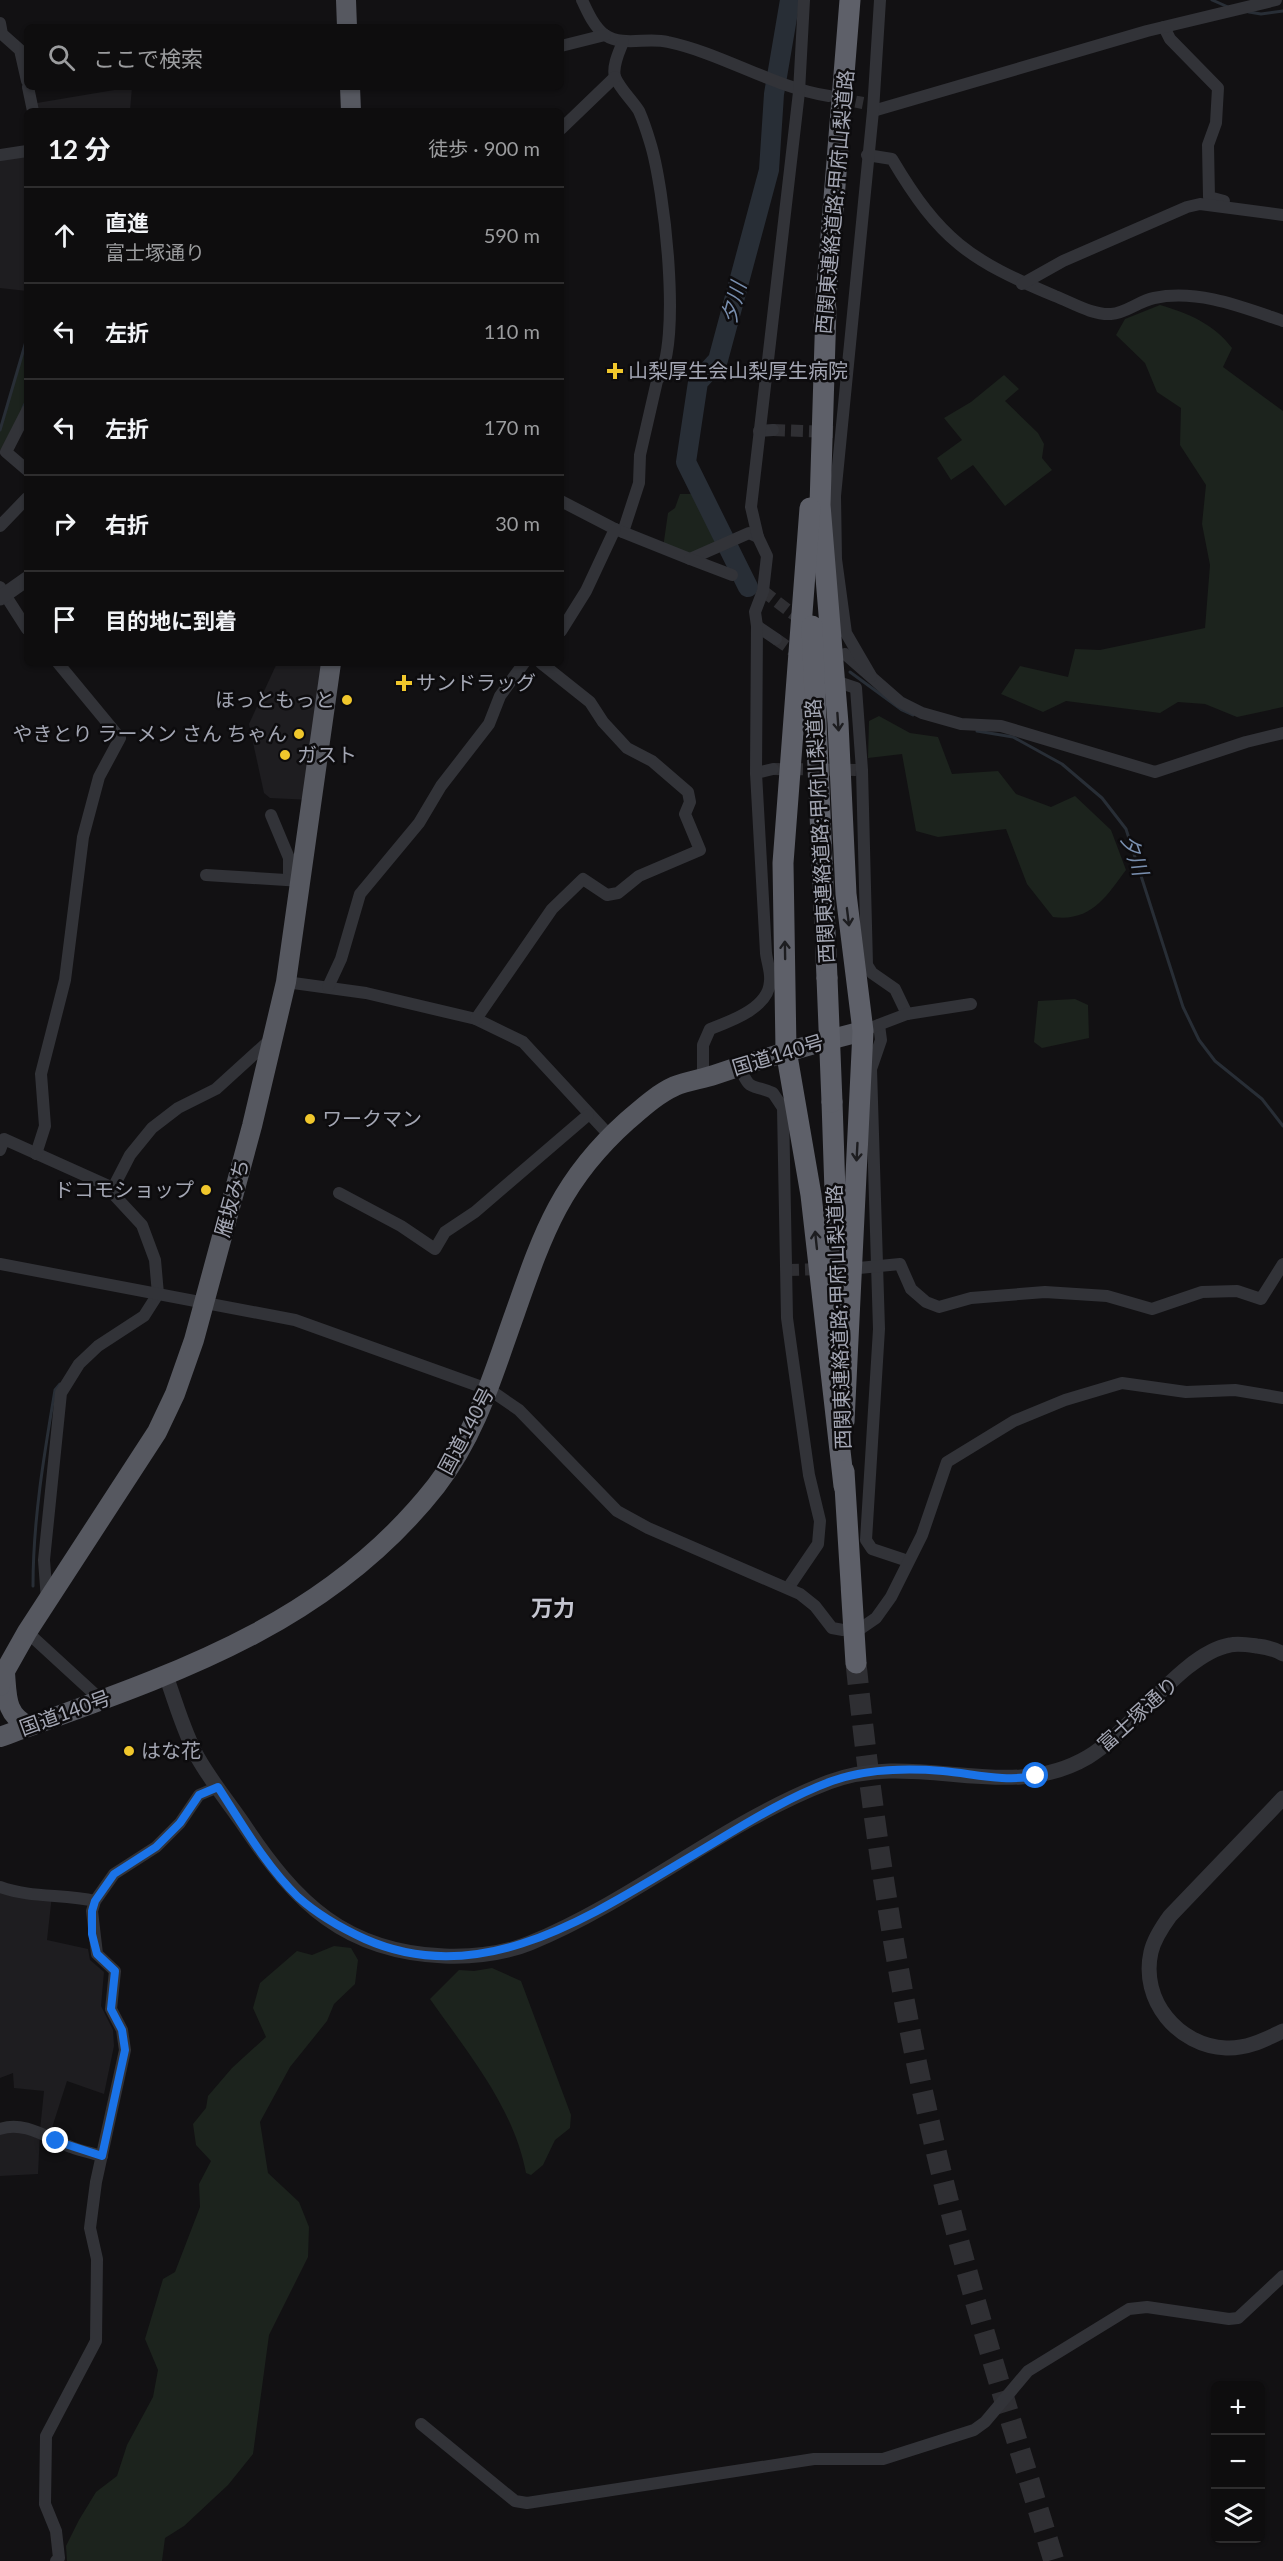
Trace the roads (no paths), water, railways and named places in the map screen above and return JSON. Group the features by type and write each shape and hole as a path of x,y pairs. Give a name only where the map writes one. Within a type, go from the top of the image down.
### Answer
{"highway":[{"path":"346,0 347,24"},
{"name":"西関東連絡道路;甲府山梨道路","path":"850,0 812,493 816,750 832,1102 844,1422 844,1486 856,1663"},
{"path":"350,90 351,108"},
{"path":"826,308 820,505 838,723 846,894 871,1028 844,1422"},
{"path":"812,493 783,863 786,1050 811,1195 844,1486"},
{"name":"雁坂みち","path":"3,1679 27,1632 157,1432 175,1394 205,1302 274,1037 286,982 295,881 331,666"},
{"name":"国道140号","path":"0,1737 166,1676 244,1641 300,1609 358,1569 403,1524 437,1484 462,1447 490,1390 519,1300 553,1212 577,1174 610,1136 641,1109 674,1086 786,1050 871,1028"},
{"path":"3,1679 10,1712 15,1719 29,1726"}],"street":[{"path":"582,0 605,35"},
{"path":"704,1078 705,1066 702,1053 705,1037 710,1029 741,1016 762,1002 768,993 770,982 766,953 756,773 757,626 755,612 763,591 767,556 758,537 751,507 799,92 804,0"},
{"path":"871,675 846,633 836,559 834,496 837,432 867,155 880,0"},
{"path":"870,106 1164,27 1276,0"},
{"path":"0,23 2,34 20,50 24,68"},
{"path":"1164,27 1170,39 1218,88 1216,123 1209,144 1209,197 1229,202 1229,208"},
{"path":"564,45 605,35 623,42 649,39 668,42 799,92 829,96"},
{"path":"564,627 619,530 639,483 640,454 657,381 664,372 668,351 669,303 664,216 659,178 639,112 615,77 615,65 623,42"},
{"path":"564,126 615,77"},
{"path":"29,90 32,108"},
{"path":"0,155 24,151"},
{"path":"867,155 892,159 920,204 954,243 987,265 1022,284 1097,314 1114,314 1152,298 1183,296 1209,298 1283,321"},
{"path":"1022,284 1063,261 1187,207 1200,204 1283,215"},
{"path":"24,417 6,452 24,467"},
{"path":"759,430 773,430"},
{"path":"0,526 24,501"},
{"path":"564,502 619,530 732,575"},
{"path":"690,559 749,533 758,537"},
{"path":"24,581 2,593 24,625"},
{"path":"757,626 776,639"},
{"path":"845,654 900,702 922,713 961,724 1001,726 1155,772 1246,742 1283,733"},
{"path":"36,1154 45,1126 41,1074 65,980 83,837 99,777 120,738 60,666"},
{"path":"328,987 340,960 360,894 419,823 441,786 489,724 500,696 522,666"},
{"path":"476,1019 552,909 583,879 607,895 618,893 639,876 700,850 685,814 690,802 688,792 652,761 627,748 603,722 590,702 545,666"},
{"path":"841,683 856,688 867,965 872,973 894,989 907,1014"},
{"path":"756,773 773,769"},
{"path":"206,875 295,881 289,858 270,815"},
{"path":"286,982 328,987 476,1019 523,1042 588,1115 610,1136"},
{"path":"908,1561 872,1549 866,1540 879,1329 871,1069 881,1040 871,1028 907,1014 971,1004"},
{"path":"47,1600 44,1560 61,1393 79,1364 98,1346 144,1316 158,1294 155,1260 142,1224 116,1197 113,1188 130,1155 152,1128 178,1107 216,1089 274,1037"},
{"path":"739,1066 747,1084 754,1089 773,1093 783,1108 787,1318 809,1474 820,1521 818,1544 788,1588"},
{"path":"339,1193 401,1226 435,1249 445,1232 491,1199 588,1115"},
{"path":"0,1150 4,1139 113,1188"},
{"path":"0,1264 295,1320 490,1390 519,1410 617,1511 648,1528 788,1588 815,1606 832,1628 843,1630"},
{"path":"860,1268 900,1264 911,1289 926,1302 939,1307 971,1298 1045,1293 1107,1296 1152,1309 1202,1292 1237,1291 1261,1299 1283,1264"},
{"path":"860,1629 876,1618 891,1597 921,1535 947,1462 1014,1421 1065,1400 1122,1383 1186,1392 1235,1390 1283,1398"},
{"path":"27,1632 100,1699"},
{"name":"富士塚通り","path":"166,1676 198,1757 280,1878 322,1916 345,1930 399,1952 427,1955 482,1955 529,1943 621,1898 789,1799 832,1781 901,1769 1007,1779 1054,1772 1070,1766 1103,1746 1203,1656 1230,1645 1255,1646 1283,1654"},
{"path":"56,2561 58,2558 56,2531 45,2504 46,2436 96,2341 97,2259 90,2228 102,2156 125,2050 122,2030 111,2009 115,1971 97,1954 92,1934 92,1911 95,1901 114,1874 156,1847 180,1823 199,1795 218,1787"},
{"path":"1283,1798 1170,1916 1158,1933 1151,1952 1148,1973 1160,2010 1175,2028 1189,2038 1215,2046 1238,2048 1255,2044 1283,2031"},
{"path":"0,1887 14,1892 76,1897 95,1901"},
{"path":"0,2129 19,2127 40,2132 74,2148 102,2156"},
{"path":"421,2424 515,2501 527,2503 814,2459 883,2459 974,2430 985,2422 1028,2372 1129,2309 1147,2307 1229,2319 1238,2318 1281,2282"}],"waterway":[{"name":"夕川","path":"748,587 686,462 698,382 718,360 769,170 774,94 790,0"},
{"path":"1212,0 1228,7"},
{"path":"1249,12 1261,14 1283,11"},
{"path":"0,430 24,348"},
{"name":"夕川","path":"850,672 902,710 913,715"},
{"name":"夕川","path":"977,731 1013,737 1062,764 1102,798 1126,829 1183,1007 1199,1040 1215,1061 1262,1099 1283,1126"},
{"path":"33,1586 40,1488 55,1390 60,1384"}],"tunnel":[{"path":"838,98 863,103"},
{"path":"773,430 833,432"},
{"path":"763,591 805,623"},
{"path":"776,639 802,657"},
{"path":"773,769 856,770"},
{"path":"787,1270 824,1269"},
{"path":"856,1663 871,1795 891,1927 915,2058 945,2188 970,2282 1054,2561"}],"place":[{"name":"山梨厚生会山梨厚生病院","path":"615,371"},
{"name":"サンドラッグ","path":"404,683"},
{"name":"ほっともっと","path":"347,700"},
{"name":"やきとり ラーメン さん ちゃん","path":"299,734"},
{"name":"ガスト","path":"285,755"},
{"name":"ワークマン","path":"310,1119"},
{"name":"ドコモショップ","path":"206,1190"},
{"name":"はな花","path":"129,1751"}],"district":[{"name":"万力","path":"553,1608"}]}
